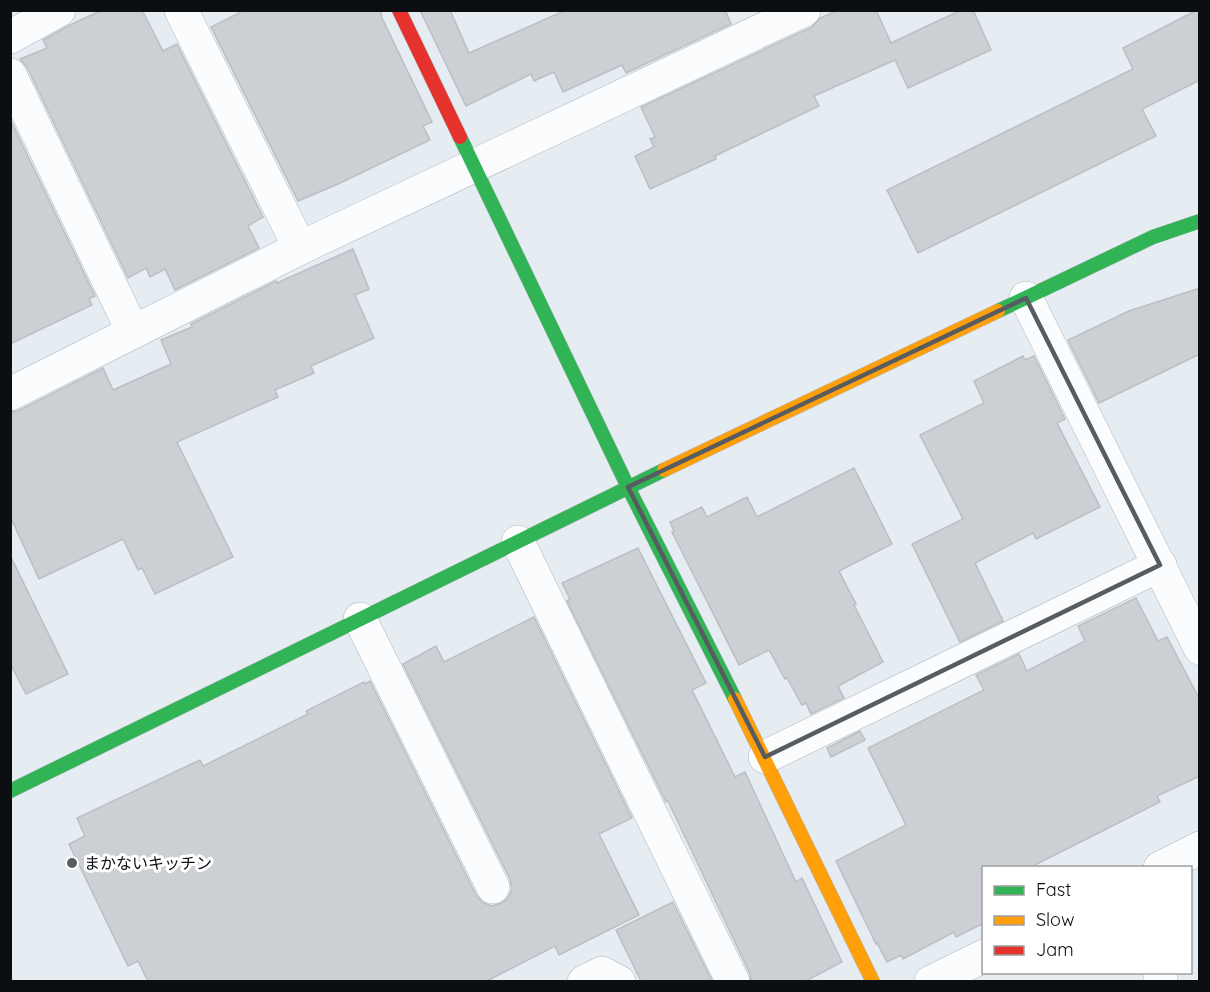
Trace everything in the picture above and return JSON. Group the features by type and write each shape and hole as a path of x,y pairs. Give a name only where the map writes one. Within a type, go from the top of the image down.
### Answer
{"street":[{"path":"10,37 59,10"},
{"path":"181,10 300,248"},
{"path":"399,10 628,488 765,757 873,981"},
{"path":"10,394 300,248 475,166 786,14"},
{"path":"10,75 133,332"},
{"path":"10,791 628,488 1153,237 1200,221"},
{"path":"1026,298 1200,648"},
{"path":"518,542 733,981"},
{"path":"765,757 1160,566"},
{"path":"360,619 493,887"},
{"path":"1162,866 1200,848"},
{"path":"931,981 982,957"},
{"path":"584,981 602,973 619,981"}],"highlighted area":[{"path":"1026,298 1160,565 765,757 628,487"}],"building":[{"path":"102,10 142,10 163,51 177,44 263,217 248,226 259,248 175,290 165,269 150,277 146,268 128,278 27,67 20,59 47,48 43,40"},
{"path":"245,10 381,10 382,18 432,122 423,126 430,140 298,201 211,27"},
{"path":"420,10 450,10 469,53 566,10 725,10 731,24 626,73 622,65 563,92 554,72 534,81 531,74 466,106"},
{"path":"838,10 876,10 891,43 961,10 973,10 991,50 908,88 895,60 814,96 819,106 715,156 716,159 650,189 635,156 654,147 650,139 655,137 641,107 812,27 820,18"},
{"path":"1200,10 1200,80 1142,109 1156,136 918,253 887,190 1133,69 1123,48"},
{"path":"10,119 95,296 89,299 92,305 10,344"},
{"path":"353,249 369,289 355,295 374,338 311,366 314,373 275,390 278,397 177,442 233,557 155,594 142,568 138,570 123,539 39,579 10,516 10,412 18,411 103,368 113,390 171,364 161,340 192,327 191,324 276,281 277,283"},
{"path":"1200,288 1200,354 1099,403 1068,340 1129,311"},
{"path":"1023,356 1025,360 1034,356 1065,419 1057,423 1100,507 1036,539 1033,533 975,563 1003,621 960,642 912,544 963,519 920,435 984,403 974,381"},
{"path":"854,468 892,544 839,571 883,662 838,686 844,698 811,714 806,703 802,705 769,650 739,665 672,532 674,531 670,522 702,507 707,517 747,497 757,517"},
{"path":"638,548 706,683 692,690 735,777 745,772 796,882 802,878 842,962 806,981 751,981 750,974 668,801 666,802 567,601 570,599 562,583"},
{"path":"10,555 68,674 26,694 10,663"},
{"path":"1136,598 1158,641 1167,637 1200,700 1200,776 1157,796 1160,802 1033,866 982,866 982,924 956,937 954,932 903,959 901,955 887,962 836,861 906,825 868,748 984,690 976,675 1019,654 1027,671 1085,641 1078,626"},
{"path":"534,617 632,818 599,834 639,915 559,955 555,946 487,981 148,981 138,961 128,966 69,844 85,836 77,818 200,760 203,766 308,714 306,711 364,682 365,684 370,681 476,895 482,902 491,906 502,903 508,898 512,889 510,879 403,664 436,646 444,662"},
{"path":"860,731 865,740 831,757 827,748"},
{"path":"673,902 712,981 641,981 616,930"}],"traffic: fast":[{"path":"460,137 628,487 735,699"},
{"path":"998,311 1153,237 1200,221"},
{"path":"10,791 664,470"}],"traffic: slow":[{"path":"664,470 998,311"},
{"path":"735,699 873,982"}],"traffic: jam":[{"path":"399,10 460,137"}],"place":[{"name":"まかないキッチン","path":"72,863"}]}
